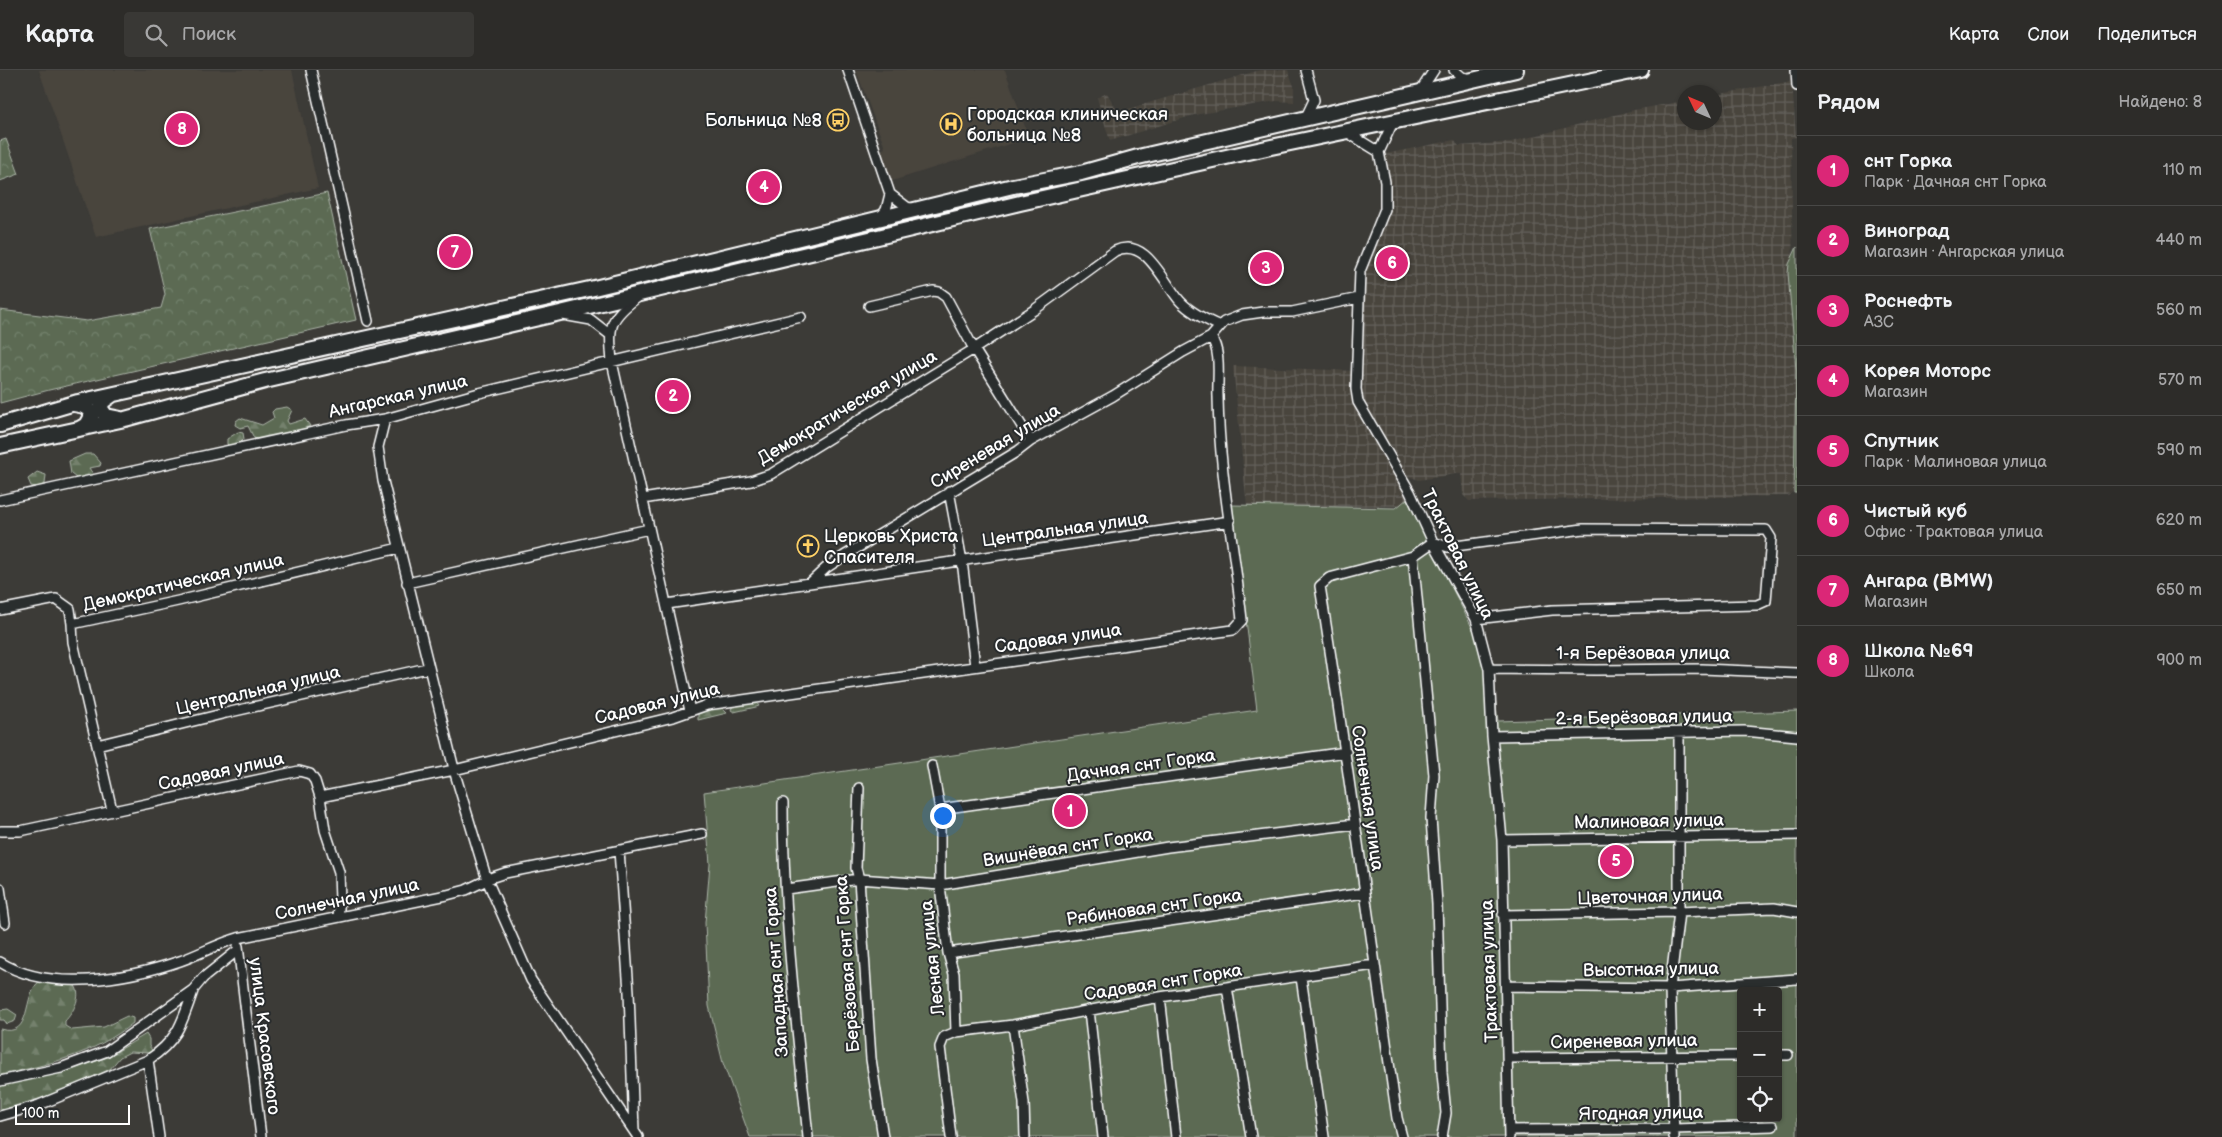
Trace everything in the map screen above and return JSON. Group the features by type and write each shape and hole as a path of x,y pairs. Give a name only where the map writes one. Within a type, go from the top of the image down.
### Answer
{"main road":[{"path":"0,425 71,404 594,288 1013,186 1081,173 1138,157 1516,70"},
{"path":"0,446 125,419 265,381 1030,201 1271,147 1348,133 1641,70"},
{"path":"112,395 102,402 100,409 106,416 111,418 125,419"},
{"path":"71,404 85,406 92,414 86,425 76,430"}],"street":[{"path":"311,70 368,321 363,333 351,342"},
{"path":"848,70 890,194 886,210 879,219"},
{"path":"1306,70 1314,100 1322,108 1335,112"},
{"path":"1419,92 1434,70"},
{"path":"1454,70 1462,77 1473,80"},
{"path":"1796,70 1797,86"},
{"path":"1305,120 1314,100"},
{"path":"1348,133 1379,152 1393,122"},
{"name":"Трактовая улица","path":"1379,152 1385,182 1385,210 1360,271 1356,389 1358,402 1410,492 1433,542 1476,619 1489,668 1492,736 1502,840 1510,1134"},
{"path":"890,194 907,207 918,209"},
{"name":"Демократическая улица","path":"643,499 751,481 771,474 974,349 1115,252 1124,248 1135,249 1143,254 1180,301 1194,313 1220,326"},
{"path":"869,306 939,292 946,297 974,349 1031,441"},
{"path":"643,293 616,317 611,324 609,334 612,362 690,711"},
{"path":"1220,326 1227,320 1242,315 1263,312 1292,312 1359,298"},
{"path":"556,314 591,320 609,334"},
{"name":"Ангарская улица","path":"0,500 346,425 385,419 479,393 801,317"},
{"path":"368,321 377,329 390,333"},
{"name":"Сиреневая улица","path":"810,583 826,568 844,556 1018,451 1031,441 1113,396 1183,352 1211,337 1220,326"},
{"name":"Садовая улица","path":"0,831 20,831 299,771 310,774 315,781 320,797 454,770 690,711 707,705 1235,629 1242,620 1221,454 1216,350 1211,337"},
{"path":"385,419 378,442 378,452 399,548 427,668 454,770 487,880 531,980 636,1134"},
{"path":"949,491 962,561 975,666"},
{"name":"Центральная улица","path":"667,604 1230,521"},
{"path":"407,583 649,529"},
{"path":"1433,542 1448,547 1583,529 1766,530 1771,538 1766,601 1757,606 1552,610 1476,619"},
{"name":"Солнечная улица","path":"1402,1137 1397,1118 1374,965 1346,752 1320,586 1329,578 1413,556 1433,542"},
{"name":"Демократическая улица","path":"112,810 73,642 72,624 188,599 399,548"},
{"path":"1413,556 1434,775 1431,818 1442,1073 1446,1113 1442,1137"},
{"path":"0,610 56,599 70,609 72,624"},
{"name":"Центральная улица","path":"97,745 226,713 427,668"},
{"name":"1-я Берёзовая улица","path":"1489,668 1596,670 1711,669 1797,673"},
{"name":"2-я Берёзовая улица","path":"1492,736 1744,731 1797,736"},
{"path":"1674,1133 1670,988 1679,912 1679,733"},
{"name":"Дачная снт Горка","path":"940,809 1346,752"},
{"name":"Лесная улица","path":"932,766 940,809 940,885 948,953 954,974 956,1032 944,1037 940,1047 951,1137"},
{"name":"Берёзовая снт Горка","path":"859,788 856,868 859,880 871,1059 883,1137"},
{"path":"320,797 327,841 339,872 340,900 338,916"},
{"name":"Западная снт Горка","path":"784,803 791,982 808,1137"},
{"name":"Вишнёвая снт Горка","path":"786,889 859,880 940,885 1168,847 1355,824"},
{"name":"Солнечная улица","path":"0,962 10,969 33,977 79,980 108,978 171,964 214,945 238,938 447,895 474,887 505,873 702,834"},
{"name":"Малиновая улица","path":"1502,840 1797,835"},
{"path":"619,850 636,1134"},
{"path":"0,888 5,923"},
{"name":"Рябиновая снт Горка","path":"948,953 1364,893"},
{"name":"Цветочная улица","path":"1503,915 1679,912 1774,908 1797,912"},
{"name":"улица Красовского","path":"238,938 261,1137"},
{"path":"0,1081 60,1068 107,1052 193,990 203,978 238,950"},
{"name":"Садовая снт Горка","path":"956,1032 1013,1025 1160,997 1374,965"},
{"path":"1301,977 1324,1137"},
{"name":"Высотная улица","path":"1506,986 1670,988 1797,980"},
{"path":"1227,987 1251,1137"},
{"path":"0,1116 39,1106 148,1060 161,1052 174,1039 193,990"},
{"path":"1160,997 1176,1137"},
{"path":"1089,1010 1103,1137"},
{"path":"1013,1025 1024,1103 1025,1137"},
{"path":"1782,1055 1788,1055"},
{"name":"Сиреневая улица","path":"1508,1058 1737,1056"},
{"path":"148,1060 159,1137"},
{"name":"Ягодная улица","path":"1510,1134 1674,1133 1773,1126"}],"shaded area":[{"path":"39,70 292,70 318,188 96,237"},
{"name":"Городская клиническая больница №8","path":"856,70 1005,70 1029,138 892,181 881,150 885,148"},
{"path":"1260,70 1288,70 1294,86 1294,102 1276,101 1194,115 1110,141 1097,98 1107,93 1118,112"},
{"path":"1792,81 1796,137 1791,138 1794,360 1797,361 1797,405 1795,408 1797,488 1788,496 1469,501 1463,495 1461,473 1419,480 1399,473 1416,506 1247,507 1233,366 1356,371 1360,271 1385,209 1380,155 1454,140 1459,146 1511,142 1634,110 1677,102 1677,130 1722,130 1722,94"}],"green space":[{"path":"6,139 19,174 0,181 0,141"},
{"path":"327,193 356,320 49,390 0,403 0,310 87,321 161,308 165,294 150,229"},
{"path":"1797,247 1797,493 1794,493 1796,370 1788,273 1789,264"},
{"path":"287,407 292,410 287,421 289,424 305,419 310,426 299,432 258,440 254,438 248,426 240,428 235,425 236,421 240,418 262,425 274,418 272,412 275,409"},
{"path":"238,432 243,433 244,439 239,444 229,446 227,439"},
{"path":"85,454 93,454 101,463 100,466 89,468 93,474 90,478 76,478 71,474 69,461"},
{"path":"37,472 46,475 45,484 37,487 31,486 28,479"},
{"path":"1407,499 1491,665 1498,721 1797,711 1797,1137 750,1137 723,1063 709,1006 705,923 710,864 704,792 1257,710 1232,505 1396,508"},
{"path":"756,702 759,706 734,712 731,710 733,705"},
{"path":"721,707 727,713 698,720 698,713 701,711"},
{"path":"40,981 72,983 76,987 78,997 65,1021 65,1026 72,1030 104,1027 127,1016 133,1018 133,1023 103,1043 70,1057 0,1075 0,1029 11,1030 18,1028 23,1022 34,987"},
{"path":"8,1009 17,1015 15,1021 7,1024 4,1020 0,1020 0,1010"},
{"path":"146,1034 152,1050 149,1053 130,1052 120,1057 110,1069 61,1092 0,1111 0,1086 70,1070 108,1057"}],"place":[{"name":"Больница №8","path":"838,120"},
{"name":"Городская клиническая больница №8","path":"951,124"},
{"name":"Школа №69","path":"182,129"},
{"name":"Корея Моторс","path":"764,187"},
{"name":"Ангара (BMW)","path":"455,252"},
{"name":"Чистый куб","path":"1392,263"},
{"name":"Роснефть","path":"1266,268"},
{"name":"Виноград","path":"673,396"},
{"name":"Церковь Христа Спасителя","path":"808,546"},
{"name":"снт Горка","path":"1070,811"},
{"name":"Спутник","path":"1616,861"}]}
